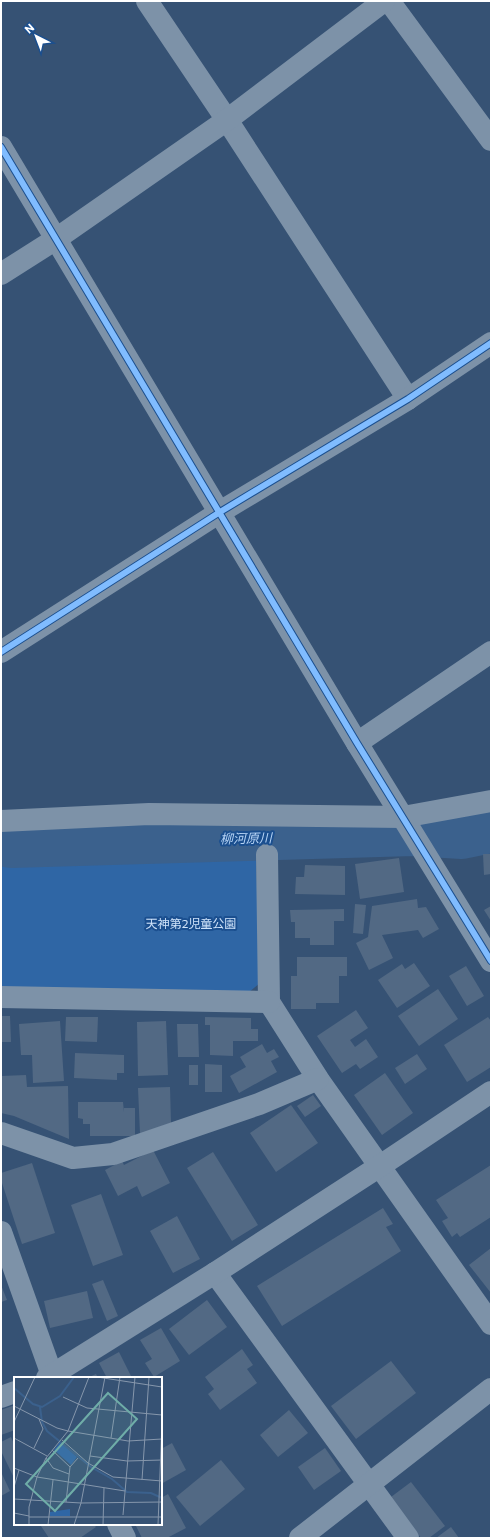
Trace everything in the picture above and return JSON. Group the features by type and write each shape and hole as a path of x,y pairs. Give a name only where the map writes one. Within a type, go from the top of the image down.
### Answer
{"street":[{"path":"147,1 227,120 408,399"},
{"path":"1,274 56,239 227,120 384,1"},
{"path":"389,1 491,140"},
{"path":"1,147 425,856 491,961"},
{"path":"1,652 220,512 408,399 491,343"},
{"path":"357,743 491,652"},
{"path":"1,821 149,814 402,817 491,801"},
{"path":"268,855 269,1002 318,1079 491,1324"},
{"path":"1,997 269,1002"},
{"path":"1,1133 74,1158 113,1154 259,1104 318,1079"},
{"path":"1,1232 51,1377 215,1273 491,1092"},
{"path":"215,1273 408,1538"},
{"path":"300,1538 491,1389"},
{"path":"1,1397 14,1392"},
{"path":"118,1525 125,1538"}],"green space":[{"name":"天神第2児童公園","path":"256,855 260,983 248,993 1,987 1,858"}],"building":[{"path":"483,854 491,854 491,874 484,875"},
{"path":"399,858 404,892 360,899 355,864"},
{"path":"305,865 345,866 345,895 295,894 296,877 304,877"},
{"path":"417,899 418,908 426,907 439,929 423,938 418,930 382,935 393,958 369,970 356,943 368,937 372,906"},
{"path":"355,904 366,905 363,934 353,933"},
{"path":"491,906 491,921 484,910"},
{"path":"344,909 344,921 334,921 334,945 310,945 310,938 295,938 295,922 291,922 290,910"},
{"path":"297,957 347,957 347,976 339,976 339,1003 316,1003 316,1009 291,1009 291,976 297,976"},
{"path":"414,963 430,986 397,1008 378,980 402,964 405,969"},
{"path":"466,966 484,996 467,1006 449,976"},
{"path":"438,989 458,1019 419,1046 398,1016"},
{"path":"356,1010 368,1028 350,1040 355,1047 366,1039 378,1057 360,1069 356,1064 342,1073 317,1036"},
{"path":"1,1016 10,1016 11,1042 1,1042"},
{"path":"66,1017 98,1017 97,1042 65,1041"},
{"path":"205,1017 251,1018 251,1029 258,1029 258,1041 233,1041 233,1056 210,1055 210,1025 205,1025"},
{"path":"488,1017 491,1021 491,1067 467,1082 444,1045"},
{"path":"60,1021 64,1081 33,1083 32,1055 21,1055 19,1024"},
{"path":"166,1021 168,1075 138,1076 137,1022"},
{"path":"177,1024 198,1024 199,1057 178,1057"},
{"path":"262,1044 267,1053 274,1049 279,1057 271,1061 277,1072 239,1093 230,1076 246,1067 240,1057"},
{"path":"75,1053 124,1055 124,1073 117,1073 117,1080 74,1078"},
{"path":"417,1054 427,1069 405,1084 395,1068"},
{"path":"205,1064 222,1065 222,1092 205,1092"},
{"path":"189,1065 198,1065 198,1085 189,1085"},
{"path":"385,1073 413,1113 382,1135 354,1095"},
{"path":"26,1075 27,1087 68,1086 69,1139 14,1116 1,1113 1,1076"},
{"path":"170,1087 171,1123 140,1134 138,1088"},
{"path":"313,1095 321,1106 305,1117 297,1106"},
{"path":"78,1102 123,1102 124,1112 124,1108 135,1108 135,1136 90,1136 90,1124 83,1124 83,1119 78,1118"},
{"path":"291,1105 318,1143 276,1172 250,1133"},
{"path":"153,1150 170,1183 142,1197 137,1186 118,1196 105,1170 122,1161 124,1165"},
{"path":"213,1152 258,1225 232,1241 187,1168"},
{"path":"32,1163 55,1233 22,1244 1,1180 1,1173"},
{"path":"491,1165 491,1217 460,1237 457,1233 452,1237 442,1221 448,1218 436,1200"},
{"path":"101,1194 123,1255 93,1266 71,1205"},
{"path":"383,1208 393,1224 386,1227 401,1251 282,1326 257,1286"},
{"path":"177,1216 200,1259 173,1273 150,1231"},
{"path":"491,1248 491,1293 469,1265"},
{"path":"103,1280 118,1316 107,1321 92,1284"},
{"path":"1,1285 7,1300 1,1302"},
{"path":"87,1291 93,1318 50,1328 44,1301"},
{"path":"207,1300 227,1327 189,1355 169,1329"},
{"path":"161,1328 180,1361 154,1377 145,1363 152,1359 140,1340"},
{"path":"242,1349 253,1365 247,1369 257,1383 220,1410 208,1394 214,1389 205,1377"},
{"path":"119,1352 132,1377 106,1377 99,1363"},
{"path":"391,1361 416,1393 356,1439 331,1406"},
{"path":"96,1374 98,1377 89,1377"},
{"path":"14,1405 14,1430 1,1435 1,1410"},
{"path":"289,1410 308,1433 278,1457 260,1435"},
{"path":"11,1437 14,1444 14,1478 1,1451 1,1442"},
{"path":"172,1443 186,1470 162,1483 162,1448"},
{"path":"325,1448 341,1471 314,1490 298,1467"},
{"path":"221,1460 245,1489 200,1526 176,1497"},
{"path":"1,1472 10,1491 1,1496"},
{"path":"411,1482 445,1526 429,1538 421,1538 391,1497"},
{"path":"168,1494 186,1528 167,1538 142,1538 136,1525 162,1525 162,1497"},
{"path":"94,1525 96,1527 80,1538 49,1538 41,1526"},
{"path":"451,1527 459,1538 436,1538"}],"waterway":[{"name":"柳河原川","path":"1,844 11,846 413,834 462,837 491,831"}],"cycle path":[{"path":"1,147 357,743 491,961"},
{"path":"1,652 220,512 408,399 491,343"}]}
